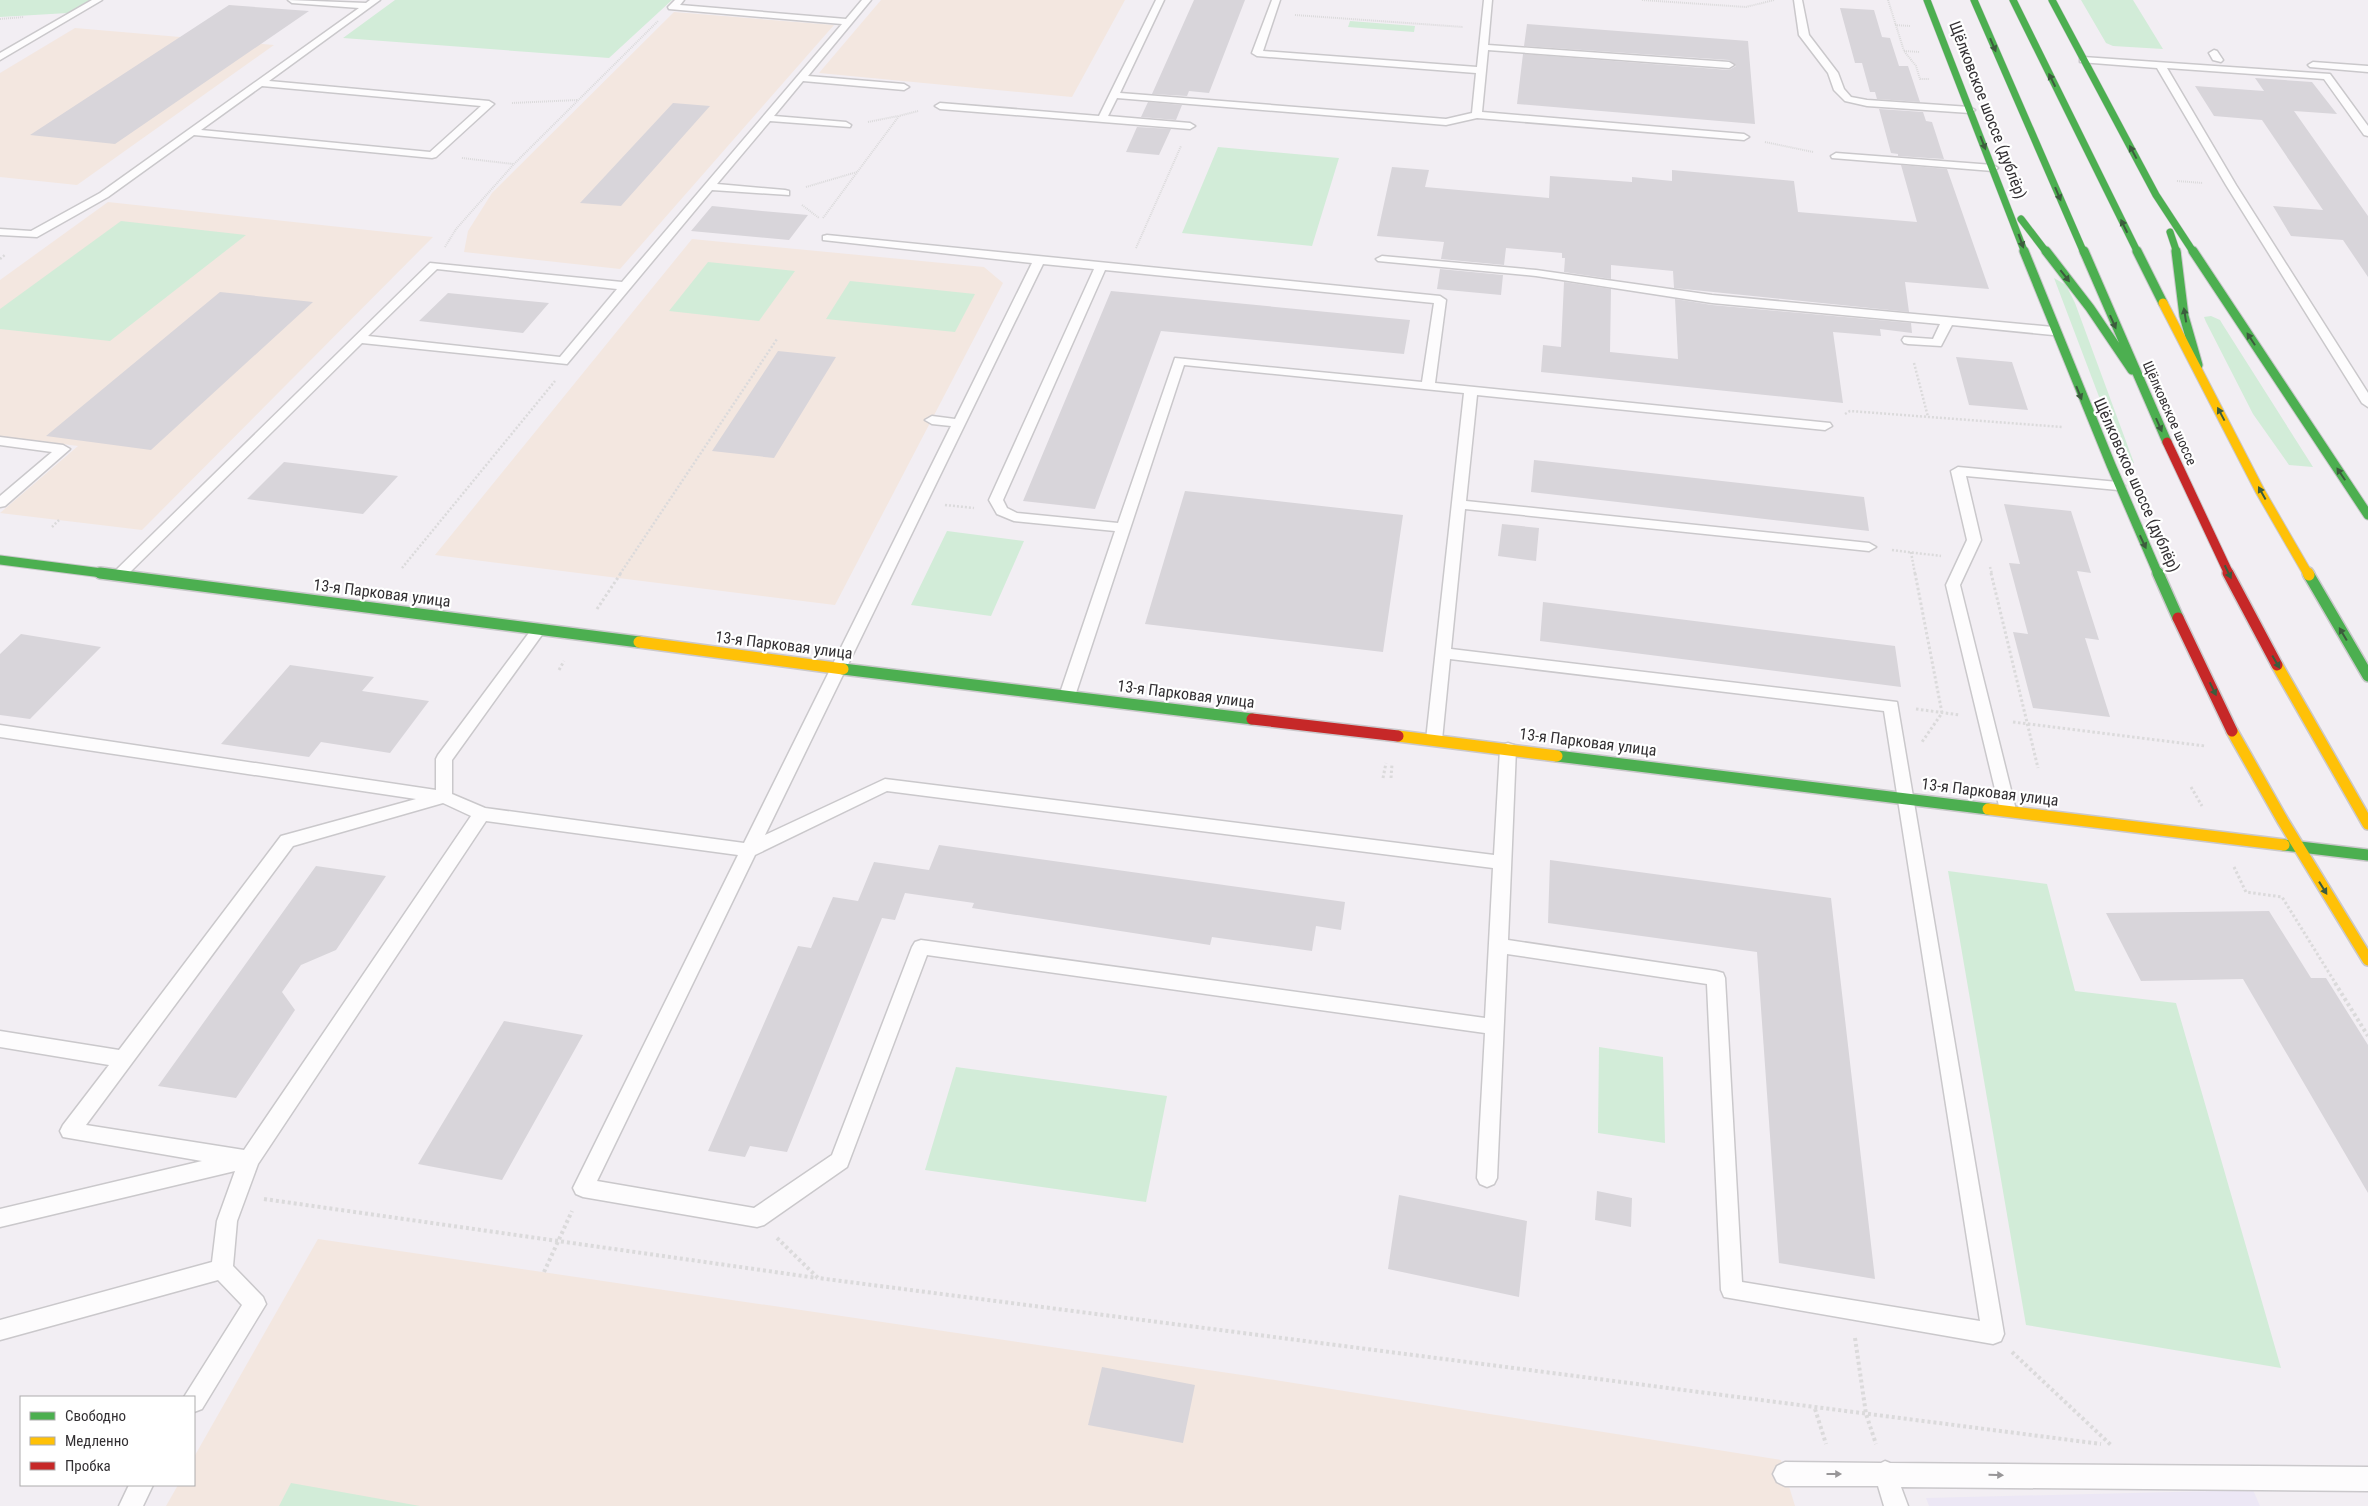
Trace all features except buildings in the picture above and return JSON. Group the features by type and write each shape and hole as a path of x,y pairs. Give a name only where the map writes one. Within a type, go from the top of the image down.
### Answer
{"main road":[{"name":"Щёлковское шоссе (дублёр)","path":"1927,0 2004,196 2053,331 2118,486 2185,634 2235,734 2297,846 2368,960"},
{"name":"Щёлковское шоссе","path":"1974,0 2187,488 2252,620 2368,824"},
{"path":"2013,0 2260,491 2368,676"},
{"path":"2052,0 2156,195 2368,515"},
{"path":"2156,195 2179,259 2184,316 2202,378"},
{"path":"2004,196 2090,308 2139,380"},
{"name":"13-я Парковая улица","path":"2,562 119,575 838,668 2368,855"}],"lane":[{"path":"0,57 98,0"},
{"path":"292,0 372,3"},
{"path":"672,7 680,0"},
{"path":"359,338 563,361 867,0"},
{"path":"1102,119 1160,0"},
{"path":"1276,0 1257,53 1481,70"},
{"path":"1477,115 1488,0"},
{"path":"1798,0 1804,35 1833,73 1839,90 1848,99 1867,104 1970,110"},
{"path":"0,232 33,235 104,195 372,3"},
{"path":"672,7 848,22"},
{"path":"1483,47 1729,65"},
{"path":"2081,56 2216,57 2368,68"},
{"path":"2081,56 2160,65 2327,76 2364,121 2368,133"},
{"path":"2160,65 2231,186 2368,403"},
{"path":"800,78 904,87"},
{"path":"261,83 489,104"},
{"path":"1114,95 1446,122 1477,115 1744,137"},
{"path":"192,132 432,155 489,104"},
{"path":"940,106 1190,126"},
{"path":"766,118 846,125"},
{"path":"1836,156 1992,168"},
{"path":"709,186 786,193"},
{"path":"828,238 1440,300 1428,386"},
{"path":"1382,259 1536,273 1712,299 2053,331"},
{"path":"1039,260 583,1188 757,1218 840,1162 921,947 1494,1027"},
{"path":"119,575 434,265 625,286"},
{"path":"1101,266 996,500 1002,511 1014,517 1123,528"},
{"path":"1908,340 1937,344 1948,321"},
{"path":"1067,696 1179,361 1825,426"},
{"path":"1434,740 1471,390"},
{"path":"932,420 959,423"},
{"path":"0,442 63,448 0,503"},
{"path":"2008,810 1953,585 1974,540 1958,471 2118,486"},
{"path":"1459,504 1869,547"},
{"path":"444,797 444,759 539,629"},
{"path":"1443,653 1891,706 1993,1334 1732,1290 1716,978 1498,946"},
{"path":"0,731 444,797 482,814 750,850 885,785 1502,864"},
{"path":"1487,1178 1508,749"},
{"path":"249,1160 70,1131 287,841 444,797"},
{"path":"195,1399 255,1304 222,1269 227,1221 249,1160 482,814"},
{"path":"0,1040 124,1059"},
{"path":"0,1218 249,1160"},
{"path":"0,1330 222,1269"},
{"path":"1785,1474 2368,1479"},
{"path":"1885,1474 1896,1506"},
{"path":"131,1506 141,1486"}],"path":[{"path":"1642,0 1746,8 1774,0"},
{"path":"1888,0 1904,51 1916,66 1920,78 1929,79"},
{"path":"456,229 514,164 672,7"},
{"path":"1271,13 1485,28"},
{"path":"1904,51 1928,53"},
{"path":"489,104 578,100"},
{"path":"846,125 899,116 940,106"},
{"path":"828,238 822,220 899,116"},
{"path":"1128,268 1190,126"},
{"path":"1744,137 1836,156"},
{"path":"432,155 514,164"},
{"path":"786,193 858,171"},
{"path":"2176,181 2206,184"},
{"path":"608,594 777,339"},
{"path":"1908,340 1928,417"},
{"path":"402,568 568,364 563,361"},
{"path":"1850,411 2067,428"},
{"path":"920,502 1002,511"},
{"path":"52,527 59,520"},
{"path":"1869,547 1965,559"},
{"path":"1911,552 1942,712 1920,745"},
{"path":"1988,559 2038,768"},
{"path":"1891,706 2205,746"},
{"path":"2246,892 2282,897 2368,1036"},
{"path":"544,1272 583,1188"},
{"path":"236,1194 818,1278 2112,1446"},
{"path":"757,1218 818,1278"},
{"path":"1851,1310 1866,1414 1885,1474"},
{"path":"1993,1334 2112,1446 2128,1476"}],"shaded area":[{"path":"881,0 1125,0 1072,97 819,73"},
{"path":"674,12 834,25 620,269 464,252 468,231 492,193"},
{"path":"75,28 274,45 77,185 0,177 0,73"},
{"path":"108,202 433,237 142,530 0,513 78,446 0,436 0,280"},
{"path":"692,239 984,267 1003,283 835,605 435,555"},
{"path":"318,1239 1249,1376 1781,1460 1795,1506 166,1506 177,1486 195,1486 195,1455"},
{"path":"2253,1490 2260,1506 1929,1506 1926,1498"}],"green space":[{"path":"0,0 90,0 68,13 0,17"},
{"path":"395,0 672,0 609,58 343,38"},
{"path":"2081,0 2133,0 2163,49 2113,46 2106,43"},
{"path":"1350,21 1415,26 1414,32 1348,27"},
{"path":"1218,147 1339,158 1312,246 1182,233"},
{"path":"121,221 246,235 110,341 0,329 0,309"},
{"path":"708,262 795,271 759,321 669,311"},
{"path":"2054,278 2066,285 2075,303 2134,463 2123,460"},
{"path":"850,281 975,294 955,332 826,319"},
{"path":"2211,316 2220,320 2313,467 2289,465 2253,414 2204,317"},
{"path":"947,531 1024,541 991,616 911,605"},
{"path":"1948,871 2047,884 2075,991 2176,1003 2281,1368 2026,1325"},
{"path":"1599,1047 1663,1057 1665,1143 1598,1133"},
{"path":"956,1067 1167,1096 1146,1202 925,1170"},
{"path":"291,1483 420,1506 279,1506"}],"traffic: fast":[{"path":"1927,0 2079,389 2178,618"},
{"path":"1974,0 2167,442"},
{"path":"2013,0 2163,303"},
{"path":"2052,0 2156,195 2368,515"},
{"path":"2021,219 2090,308 2132,370"},
{"path":"2170,232 2179,259 2184,316 2198,365"},
{"path":"0,560 639,642"},
{"path":"2309,575 2368,676"},
{"path":"843,669 1252,719"},
{"path":"1557,756 1988,809"},
{"path":"2284,845 2368,855"}],"traffic: slow":[{"path":"2163,303 2260,491 2309,575"},
{"path":"639,642 843,669"},
{"path":"2277,665 2368,824"},
{"path":"2232,731 2283,821 2368,960"},
{"path":"1398,736 1557,756"},
{"path":"1988,809 2284,845"}],"traffic: jam":[{"path":"2167,442 2219,555 2277,665"},
{"path":"2178,618 2232,731"},
{"path":"1252,719 1398,736"}]}
